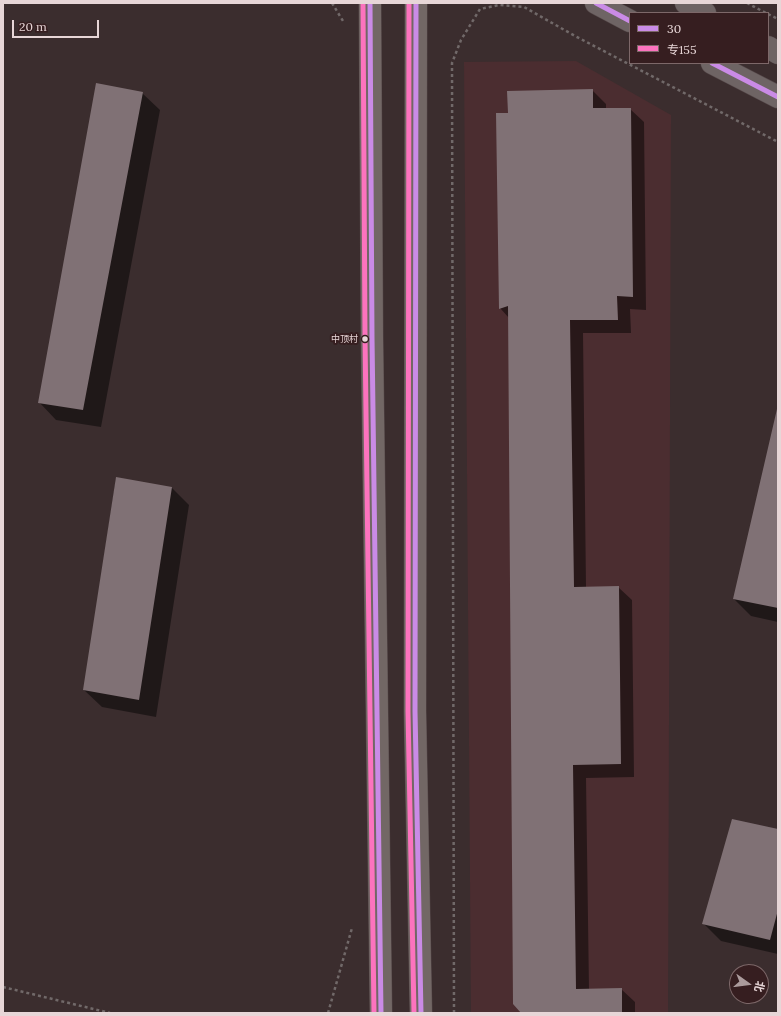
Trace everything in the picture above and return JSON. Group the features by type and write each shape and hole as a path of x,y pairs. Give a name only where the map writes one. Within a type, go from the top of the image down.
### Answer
{"main road":[{"path":"370,3 372,337 381,1013"},
{"path":"416,3 415,711 421,1013"}],"street":[{"path":"596,3 629,20"},
{"path":"686,3 703,12"},
{"path":"769,48 778,53"},
{"path":"714,64 778,97"}],"path":[{"path":"747,3 763,12"},
{"path":"454,1013 452,63 461,40 480,9 498,5 524,7 575,36 778,142"},
{"path":"3,987 110,1013"}],"shaded area":[{"path":"576,61 671,115 668,1013 471,1013 464,62"}],"building":[{"path":"96,83 143,92 83,410 38,403"},
{"path":"593,89 593,108 631,108 633,297 617,296 618,320 570,320 574,587 619,586 621,764 573,765 576,989 622,988 622,1013 521,1013 513,1004 508,306 499,309 496,113 508,113 507,91"},
{"path":"778,409 778,608 733,599"},
{"path":"116,477 172,487 139,700 83,690"},
{"path":"732,819 778,829 778,910 770,940 702,924"}],"transit line":[{"name":"专155","path":"363,3 365,337 374,1013"},
{"name":"30","path":"370,3 372,337 381,1013"},
{"name":"专155","path":"409,3 408,711 414,1013"},
{"name":"30","path":"416,3 415,711 421,1013"},
{"name":"30","path":"596,3 629,20"},
{"name":"30","path":"714,64 778,97"}],"place":[{"name":"中顶村","path":"365,339"}]}
